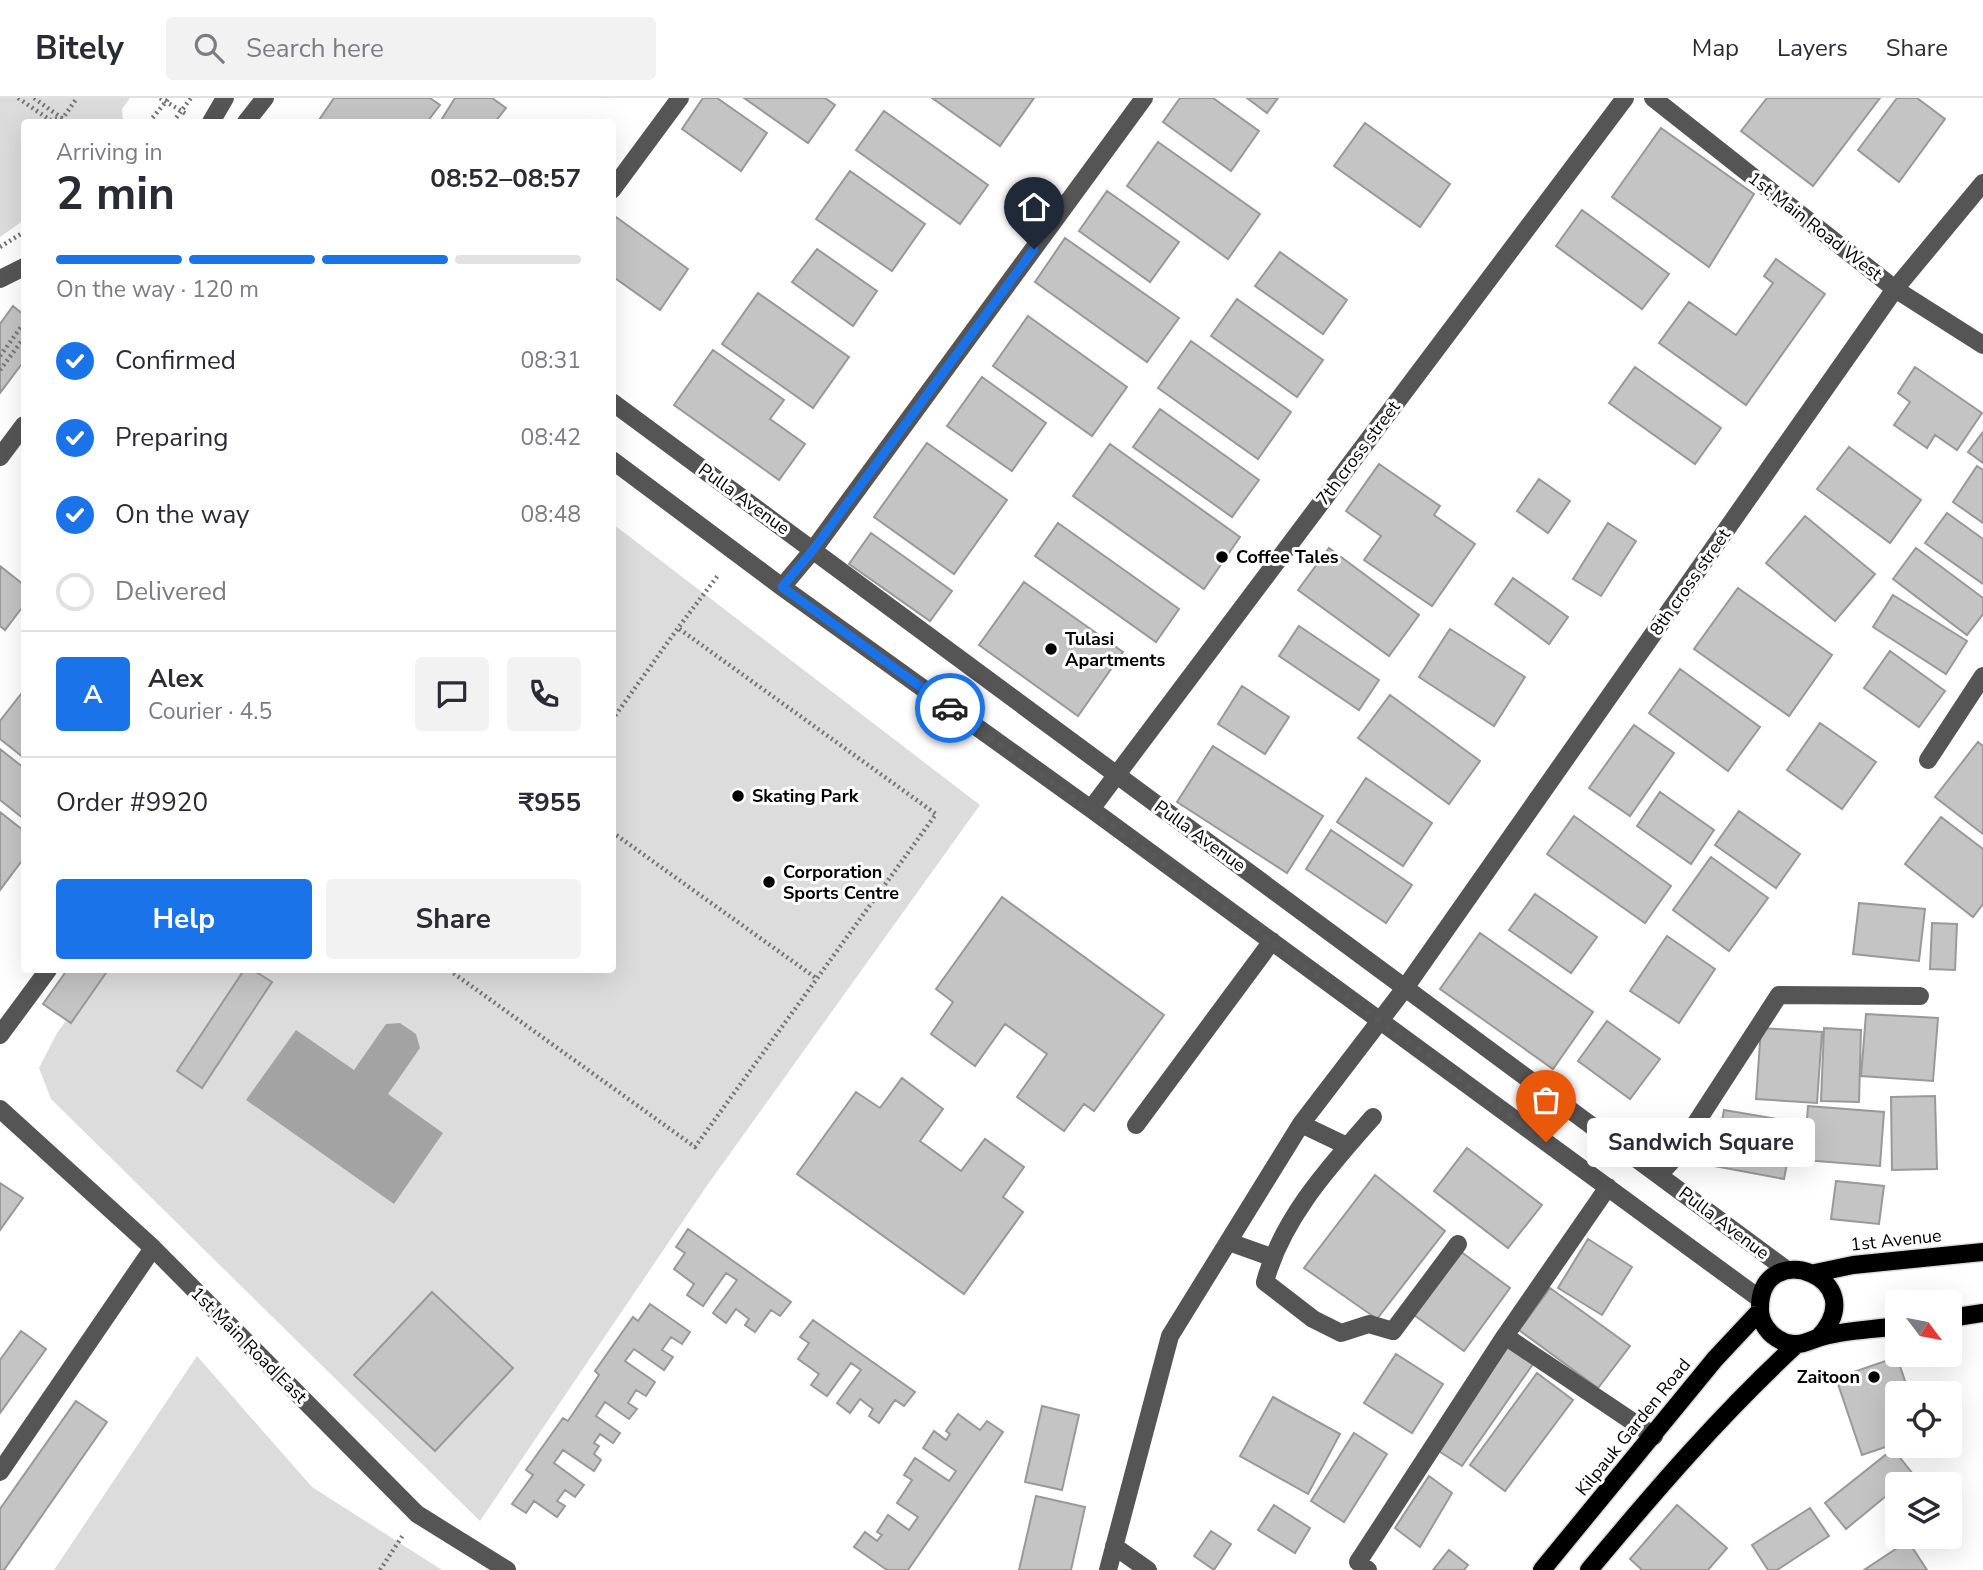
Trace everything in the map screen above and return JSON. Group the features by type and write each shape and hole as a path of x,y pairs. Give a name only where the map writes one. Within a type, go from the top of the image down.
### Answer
{"main road":[{"name":"1st Avenue","path":"1815,1273 1853,1265 1983,1252"},
{"path":"1818,1338 1829,1326 1834,1312 1830,1290 1815,1273 1801,1269 1787,1270 1770,1281 1760,1306 1764,1324 1772,1335 1784,1342 1797,1344 1818,1338 1885,1328"},
{"name":"Kilpauk Garden Road","path":"1542,1570 1760,1306"},
{"path":"1962,1316 1983,1313"},
{"path":"1588,1570 1672,1471 1748,1389 1797,1344"}],"street":[{"path":"248,119 265,98"},
{"path":"616,185 680,98"},
{"path":"782,587 813,550 1144,98"},
{"name":"7th cross street","path":"1091,809 1625,98"},
{"name":"1st Main Road West","path":"1653,98 1895,289 1983,345"},
{"name":"8th cross street","path":"1108,1570 1170,1336 1301,1124 1405,988 1895,289 1983,183"},
{"path":"0,279 21,268"},
{"name":"Pulla Avenue","path":"616,405 1787,1270"},
{"path":"0,457 21,429"},
{"path":"616,463 782,587 1608,1187 1760,1306"},
{"path":"1928,760 1983,676"},
{"path":"1136,1125 1272,941"},
{"path":"0,1035 46,973"},
{"path":"1659,1175 1670,1163 1779,995 1920,996"},
{"name":"1st Main Road East","path":"0,1110 153,1248 417,1514 507,1570"},
{"path":"1373,1117 1311,1190 1271,1257 1265,1282 1313,1319 1341,1333 1369,1324 1393,1331 1458,1244"},
{"path":"1301,1124 1347,1146"},
{"path":"1368,1570 1358,1562 1505,1336 1608,1187"},
{"path":"1229,1242 1271,1257"},
{"path":"0,1472 153,1248"},
{"path":"1505,1336 1654,1436"},
{"path":"1114,1546 1149,1570"}],"path":[{"path":"18,98 50,119"},
{"path":"34,98 63,119"},
{"path":"57,119 63,118 77,98"},
{"path":"160,98 190,117"},
{"path":"175,119 191,98"},
{"path":"151,119 167,100"},
{"path":"0,247 21,234"},
{"path":"0,356 21,327"},
{"path":"0,370 21,342"},
{"path":"616,714 719,575"},
{"path":"453,973 695,1147 936,814 678,628"},
{"path":"616,835 816,978"},
{"path":"380,1570 417,1514"}],"shaded area":[{"path":"0,98 130,98 122,109 123,119 21,119 21,222 0,237"},
{"path":"616,526 980,805 706,1187 480,1521 51,1099 39,1068 57,1033 101,973 616,973"},
{"path":"400,1023 416,1034 420,1048 388,1094 443,1133 394,1204 246,1100 296,1030 354,1070 386,1024"},
{"path":"197,1356 312,1487 442,1570 54,1570"}],"building":[{"path":"334,98 430,98 440,105 429,119 320,119"},
{"path":"455,98 492,98 506,108 497,119 442,119"},
{"path":"703,98 717,98 767,133 741,171 682,129"},
{"path":"744,98 825,98 835,105 808,143"},
{"path":"932,98 1034,98 1000,146"},
{"path":"1180,98 1213,98 1259,131 1231,171 1163,122"},
{"path":"1247,98 1278,98 1267,113"},
{"path":"1767,98 1880,98 1813,186 1741,131"},
{"path":"1897,98 1917,98 1945,119 1899,182 1858,150"},
{"path":"884,111 988,185 960,224 856,150"},
{"path":"1365,123 1450,184 1420,227 1334,166"},
{"path":"1661,128 1754,194 1709,267 1612,197"},
{"path":"1158,142 1260,214 1228,259 1127,186"},
{"path":"850,171 925,224 892,271 816,219"},
{"path":"1107,191 1179,242 1150,282 1079,231"},
{"path":"1582,210 1669,274 1642,309 1556,246"},
{"path":"616,217 688,269 660,310 616,279"},
{"path":"1065,238 1179,318 1147,362 1035,282"},
{"path":"817,249 877,291 853,326 792,282"},
{"path":"1280,252 1347,300 1323,334 1255,286"},
{"path":"1776,259 1825,294 1746,405 1659,343 1689,302 1736,335 1773,283 1764,276"},
{"path":"758,293 849,357 813,408 722,344"},
{"path":"1237,299 1323,360 1297,397 1211,336"},
{"path":"13,306 21,313 21,365 0,393 0,324"},
{"path":"1028,316 1127,387 1092,436 993,366"},
{"path":"1191,341 1291,412 1258,459 1158,388"},
{"path":"713,350 784,400 770,419 805,444 779,480 674,405"},
{"path":"1635,367 1721,428 1695,464 1609,403"},
{"path":"1915,367 1982,413 1957,450 1935,435 1927,448 1894,425 1910,402 1898,393"},
{"path":"982,377 1046,423 1012,471 947,426"},
{"path":"1160,409 1259,480 1232,517 1133,447"},
{"path":"1983,432 1983,463 1968,452"},
{"path":"927,443 1007,500 954,574 874,517"},
{"path":"1110,444 1240,537 1204,589 1073,496"},
{"path":"1849,447 1921,500 1890,543 1817,489"},
{"path":"1379,464 1440,506 1434,515 1475,544 1432,606 1364,560 1381,536 1346,511"},
{"path":"1977,466 1983,470 1983,523 1953,502"},
{"path":"1539,479 1570,501 1548,533 1517,511"},
{"path":"1947,513 1983,539 1983,584 1925,543"},
{"path":"1805,516 1875,574 1835,621 1766,563"},
{"path":"1058,523 1179,609 1156,642 1035,556"},
{"path":"1608,523 1636,541 1601,596 1573,579"},
{"path":"871,533 952,591 930,621 849,564"},
{"path":"1329,548 1419,615 1389,656 1298,590"},
{"path":"1916,548 1983,598 1983,614 1967,635 1893,579"},
{"path":"0,566 21,583 21,609 5,630 0,626"},
{"path":"1513,578 1568,617 1549,644 1495,604"},
{"name":"Tulasi Apartments","path":"1024,582 1123,652 1078,716 979,645"},
{"name":"Tulasi Apartments","path":"1024,582 1123,652 1078,716 979,645"},
{"path":"1738,588 1832,655 1789,716 1694,649"},
{"path":"1893,595 1967,641 1946,674 1873,627"},
{"path":"1299,626 1379,680 1359,710 1279,656"},
{"path":"1450,629 1525,677 1494,726 1419,677"},
{"path":"1890,651 1945,691 1919,727 1864,688"},
{"path":"1680,669 1760,727 1728,771 1649,713"},
{"path":"1242,686 1289,717 1265,754 1218,724"},
{"path":"21,694 21,756 0,739 0,721"},
{"path":"1390,695 1480,761 1449,804 1358,738"},
{"path":"1820,723 1876,762 1842,809 1787,770"},
{"path":"1634,725 1674,753 1630,816 1589,788"},
{"path":"1978,742 1983,746 1983,834 1935,797"},
{"path":"1213,746 1323,816 1287,873 1177,802"},
{"path":"0,749 21,766 21,817 0,800"},
{"path":"1366,778 1432,823 1403,866 1337,822"},
{"path":"1660,792 1714,830 1691,864 1637,826"},
{"path":"1739,811 1800,854 1776,888 1715,845"},
{"path":"0,812 21,829 21,862 0,890"},
{"path":"1574,816 1671,886 1645,923 1547,854"},
{"path":"1941,817 1983,849 1983,904 1973,917 1905,864"},
{"path":"1331,830 1412,885 1386,923 1306,869"},
{"path":"1711,857 1768,898 1729,951 1673,910"},
{"path":"1535,894 1597,937 1571,973 1509,930"},
{"path":"1002,897 1164,1015 1094,1111 1084,1104 1064,1131 1017,1097 1047,1054 1005,1024 975,1066 931,1034 953,1002 936,989"},
{"path":"1859,903 1925,909 1919,961 1853,954"},
{"path":"1932,923 1957,924 1955,970 1930,969"},
{"path":"1480,933 1593,1012 1553,1069 1440,989"},
{"path":"1667,936 1715,969 1679,1023 1630,991"},
{"path":"65,973 106,973 71,1023 43,1004"},
{"path":"242,973 258,973 272,982 202,1088 177,1071"},
{"path":"1866,1014 1938,1018 1933,1081 1861,1076"},
{"path":"1607,1021 1660,1059 1630,1099 1578,1061"},
{"path":"1761,1028 1822,1032 1817,1103 1756,1099"},
{"path":"1824,1028 1861,1030 1859,1102 1821,1101"},
{"path":"902,1078 943,1109 920,1141 961,1171 985,1139 1024,1167 1003,1197 1023,1212 964,1294 797,1174 856,1092 880,1108"},
{"path":"1935,1096 1937,1169 1892,1170 1891,1097"},
{"path":"1808,1106 1884,1112 1880,1166 1804,1160"},
{"path":"1724,1110 1795,1122 1784,1179 1714,1166"},
{"path":"1467,1148 1542,1205 1508,1248 1434,1191"},
{"path":"1375,1175 1445,1231 1377,1319 1304,1268"},
{"path":"1836,1181 1884,1186 1879,1224 1831,1219"},
{"path":"0,1183 23,1198 0,1230"},
{"path":"688,1229 791,1302 780,1316 771,1310 755,1332 745,1325 749,1319 736,1309 726,1323 713,1313 737,1280 726,1273 703,1306 687,1295 694,1284 674,1269 685,1253 676,1247"},
{"path":"1588,1239 1632,1267 1602,1315 1558,1288"},
{"path":"1460,1251 1510,1288 1464,1351 1414,1315"},
{"path":"1550,1288 1630,1346 1598,1388 1519,1330"},
{"path":"432,1292 513,1368 435,1451 354,1375"},
{"path":"650,1304 690,1332 682,1344 671,1337 662,1350 673,1357 664,1370 634,1349 625,1361 655,1382 646,1396 636,1390 628,1403 637,1409 629,1419 605,1402 596,1416 620,1433 613,1443 600,1434 594,1443 599,1446 594,1454 601,1460 594,1471 563,1450 554,1463 584,1485 575,1497 565,1490 557,1501 565,1506 557,1517 534,1501 526,1513 512,1504 533,1475 526,1470 563,1418 568,1421 599,1375 595,1371 633,1317 638,1321"},
{"path":"813,1320 915,1392 904,1406 895,1400 879,1423 869,1416 873,1409 860,1399 850,1413 837,1403 861,1370 851,1363 827,1396 811,1385 819,1374 798,1359 809,1343 800,1337"},
{"path":"21,1331 46,1349 0,1413 0,1360"},
{"path":"1508,1347 1533,1364 1462,1466 1437,1450"},
{"path":"1396,1354 1443,1384 1412,1433 1364,1403"},
{"path":"1885,1361 1885,1367 1900,1367 1905,1381 1885,1381 1885,1447 1862,1455 1836,1378"},
{"path":"1537,1373 1573,1400 1505,1491 1470,1465"},
{"path":"1273,1397 1340,1434 1308,1494 1240,1456"},
{"path":"76,1401 107,1422 4,1570 0,1570 0,1509"},
{"path":"1042,1406 1079,1415 1062,1490 1025,1482"},
{"path":"958,1414 980,1430 987,1421 1003,1432 908,1570 887,1570 854,1547 865,1532 877,1541 882,1535 877,1532 888,1515 909,1530 918,1517 897,1503 912,1480 904,1475 915,1458 949,1481 956,1471 923,1448 934,1431 946,1440 950,1434 946,1431"},
{"path":"1354,1433 1387,1454 1344,1522 1311,1501"},
{"path":"1885,1455 1885,1458 1900,1458 1911,1472 1885,1472 1885,1497 1846,1529 1825,1503"},
{"path":"1429,1476 1452,1493 1420,1547 1395,1528"},
{"path":"1036,1496 1085,1507 1071,1570 1019,1570"},
{"path":"1274,1505 1310,1528 1295,1553 1258,1530"},
{"path":"1677,1505 1727,1548 1708,1570 1642,1570 1630,1559"},
{"path":"1810,1508 1829,1536 1777,1570 1768,1570 1752,1545"},
{"path":"1211,1531 1231,1544 1214,1570 1194,1556"},
{"path":"1896,1549 1913,1549 1927,1570 1864,1570"},
{"path":"1449,1550 1468,1565 1464,1570 1433,1570"}],"way so far":[{"path":"950,708 1546,1142"}],"place":[{"name":"Coffee Tales","path":"1222,557"},
{"name":"Tulasi Apartments","path":"1051,649"},
{"name":"Skating Park","path":"738,796"},
{"name":"Corporation Sports Centre","path":"769,882"},
{"name":"Sandwich Square","path":"1546,1142"},
{"name":"Zaitoon","path":"1874,1377"}],"route":[{"path":"950,708 782,587 813,550 1034,249"}]}
